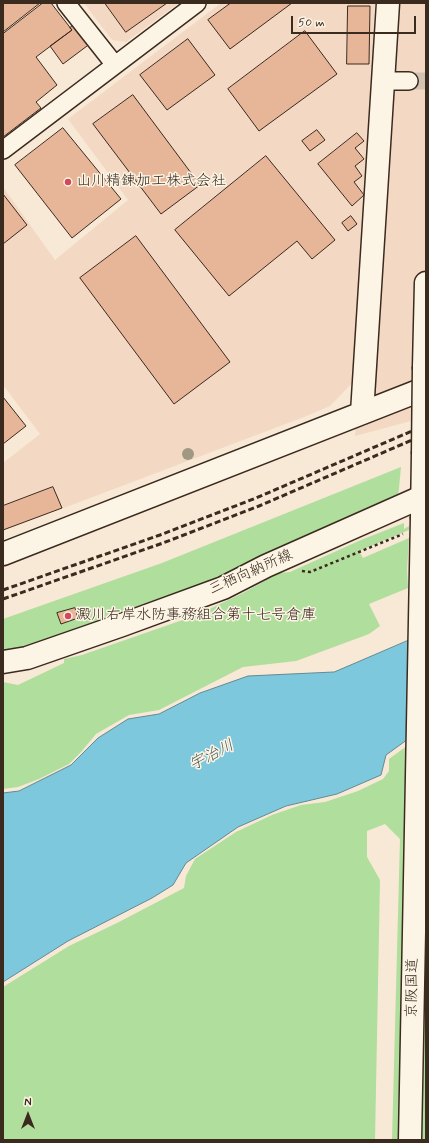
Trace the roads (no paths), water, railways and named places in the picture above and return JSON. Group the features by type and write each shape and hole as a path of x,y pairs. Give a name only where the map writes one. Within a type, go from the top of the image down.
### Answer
{"main road":[{"path":"362,413 388,3"},
{"name":"京阪国道","path":"410,1140 426,284"},
{"path":"3,554 362,413 425,378"},
{"name":"三栖向納所線","path":"3,662 26,658 223,588 272,563 423,503"}],"street":[{"path":"66,3 115,65"},
{"path":"3,150 197,3"},
{"path":"384,81 409,81"}],"water":[{"name":"宇治川","path":"426,633 426,726 386,755 381,775 337,794 286,806 238,827 186,863 173,885 152,898 68,941 3,982 3,793 19,791 71,765 98,738 128,719 159,714 200,693 248,676 334,672"}],"tunnel":[{"path":"409,81 426,81"}],"railway":[{"path":"3,590 160,535 256,498 426,425"},
{"path":"3,599 163,543 259,506 426,434"}],"place":[{"name":"山川精錬加工株式会社","path":"68,182"},
{"name":"澱川右岸水防事務組合第十七号倉庫","path":"68,616"}]}
